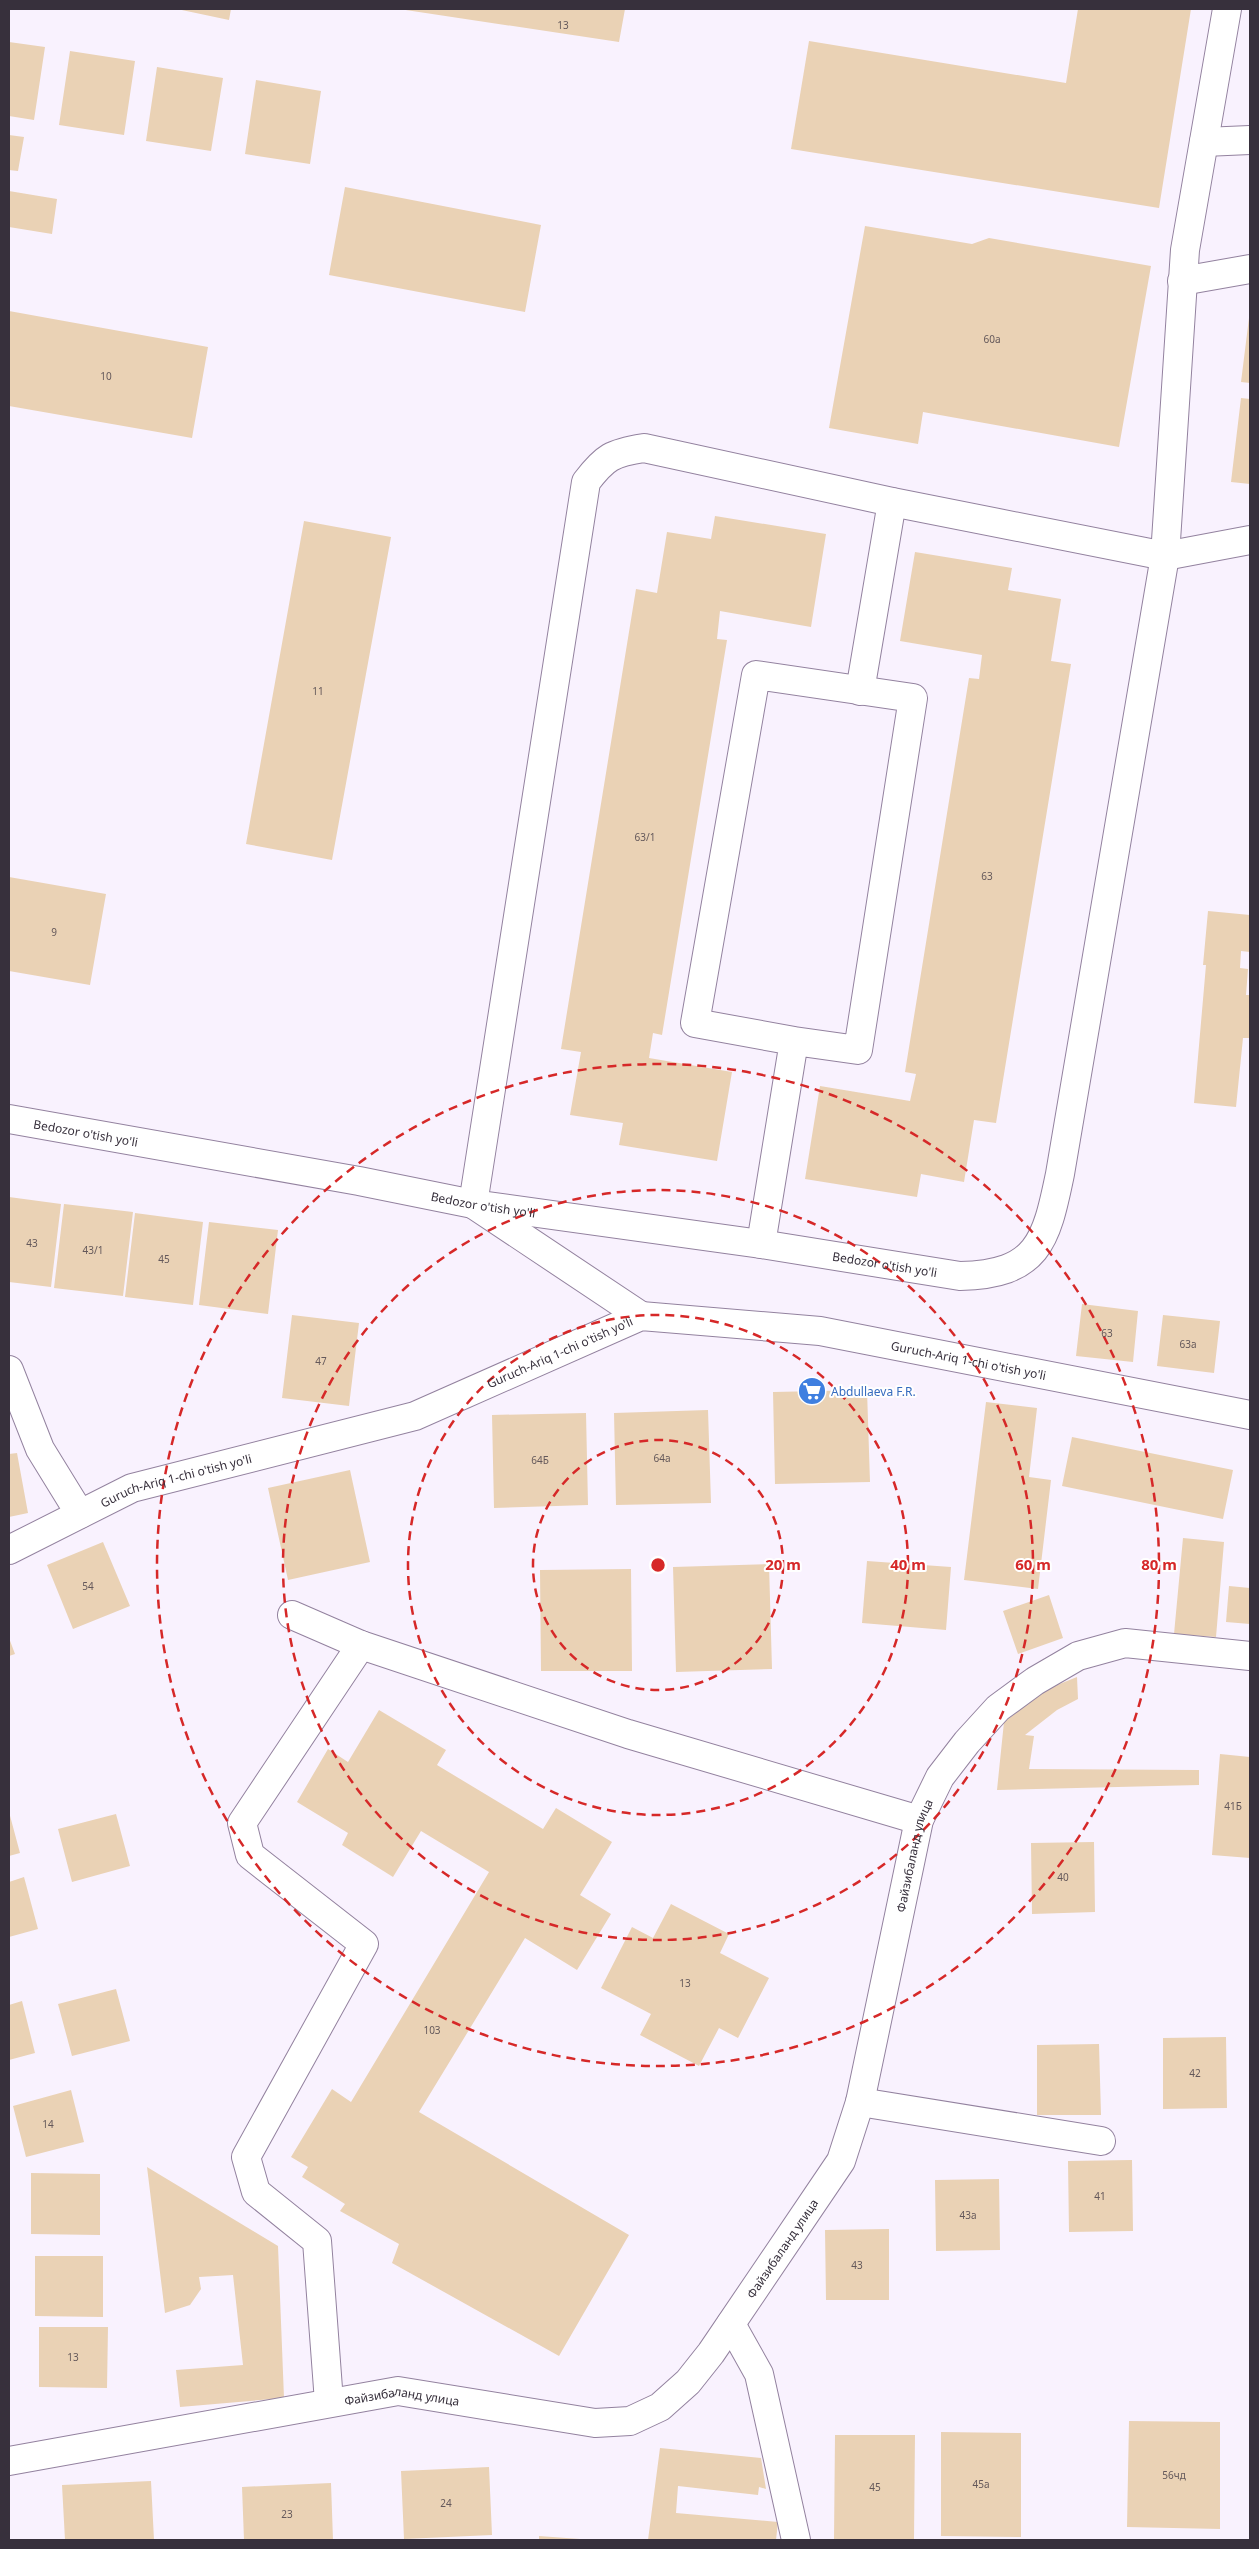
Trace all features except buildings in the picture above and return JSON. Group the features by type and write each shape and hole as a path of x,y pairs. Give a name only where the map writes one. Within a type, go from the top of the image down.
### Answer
{"street":[{"name":"Bedozor o'tish yo'li","path":"9,1119 359,1181 473,1204 761,1244 960,1276 979,1275 1013,1267 1034,1250 1042,1239 1051,1218 1060,1174 1165,556 1182,281 1227,9"},
{"path":"1204,142 1250,140"},
{"path":"1182,281 1250,269"},
{"path":"640,1316 473,1204 586,482 601,463 620,452 644,448 892,502 1165,556 1250,540"},
{"path":"860,691 892,502"},
{"path":"756,676 913,698 858,1050 794,1040 696,1024 756,676"},
{"path":"761,1244 794,1040"},
{"name":"Guruch-Ariq 1-chi o'tish yo'li","path":"9,1550 132,1488 415,1416 640,1316 820,1331 1250,1415"},
{"path":"9,1370 40,1449 80,1514"},
{"path":"292,1615 361,1645 628,1734 920,1820"},
{"name":"Файзибаланд улица","path":"9,2461 328,2402 398,2391 595,2423 630,2421 660,2407 688,2382 731,2324 841,2161 860,2102 920,1820 940,1777 967,1742 998,1708 1035,1681 1078,1656 1126,1643 1250,1656"},
{"path":"328,2402 317,2241 256,2192 246,2157 364,1944 250,1855 242,1823 361,1645"},
{"path":"860,2102 1101,2141"},
{"path":"731,2324 759,2374 796,2540"}],"place":[{"name":"Abdullaeva F.R.","path":"812,1391"}]}
